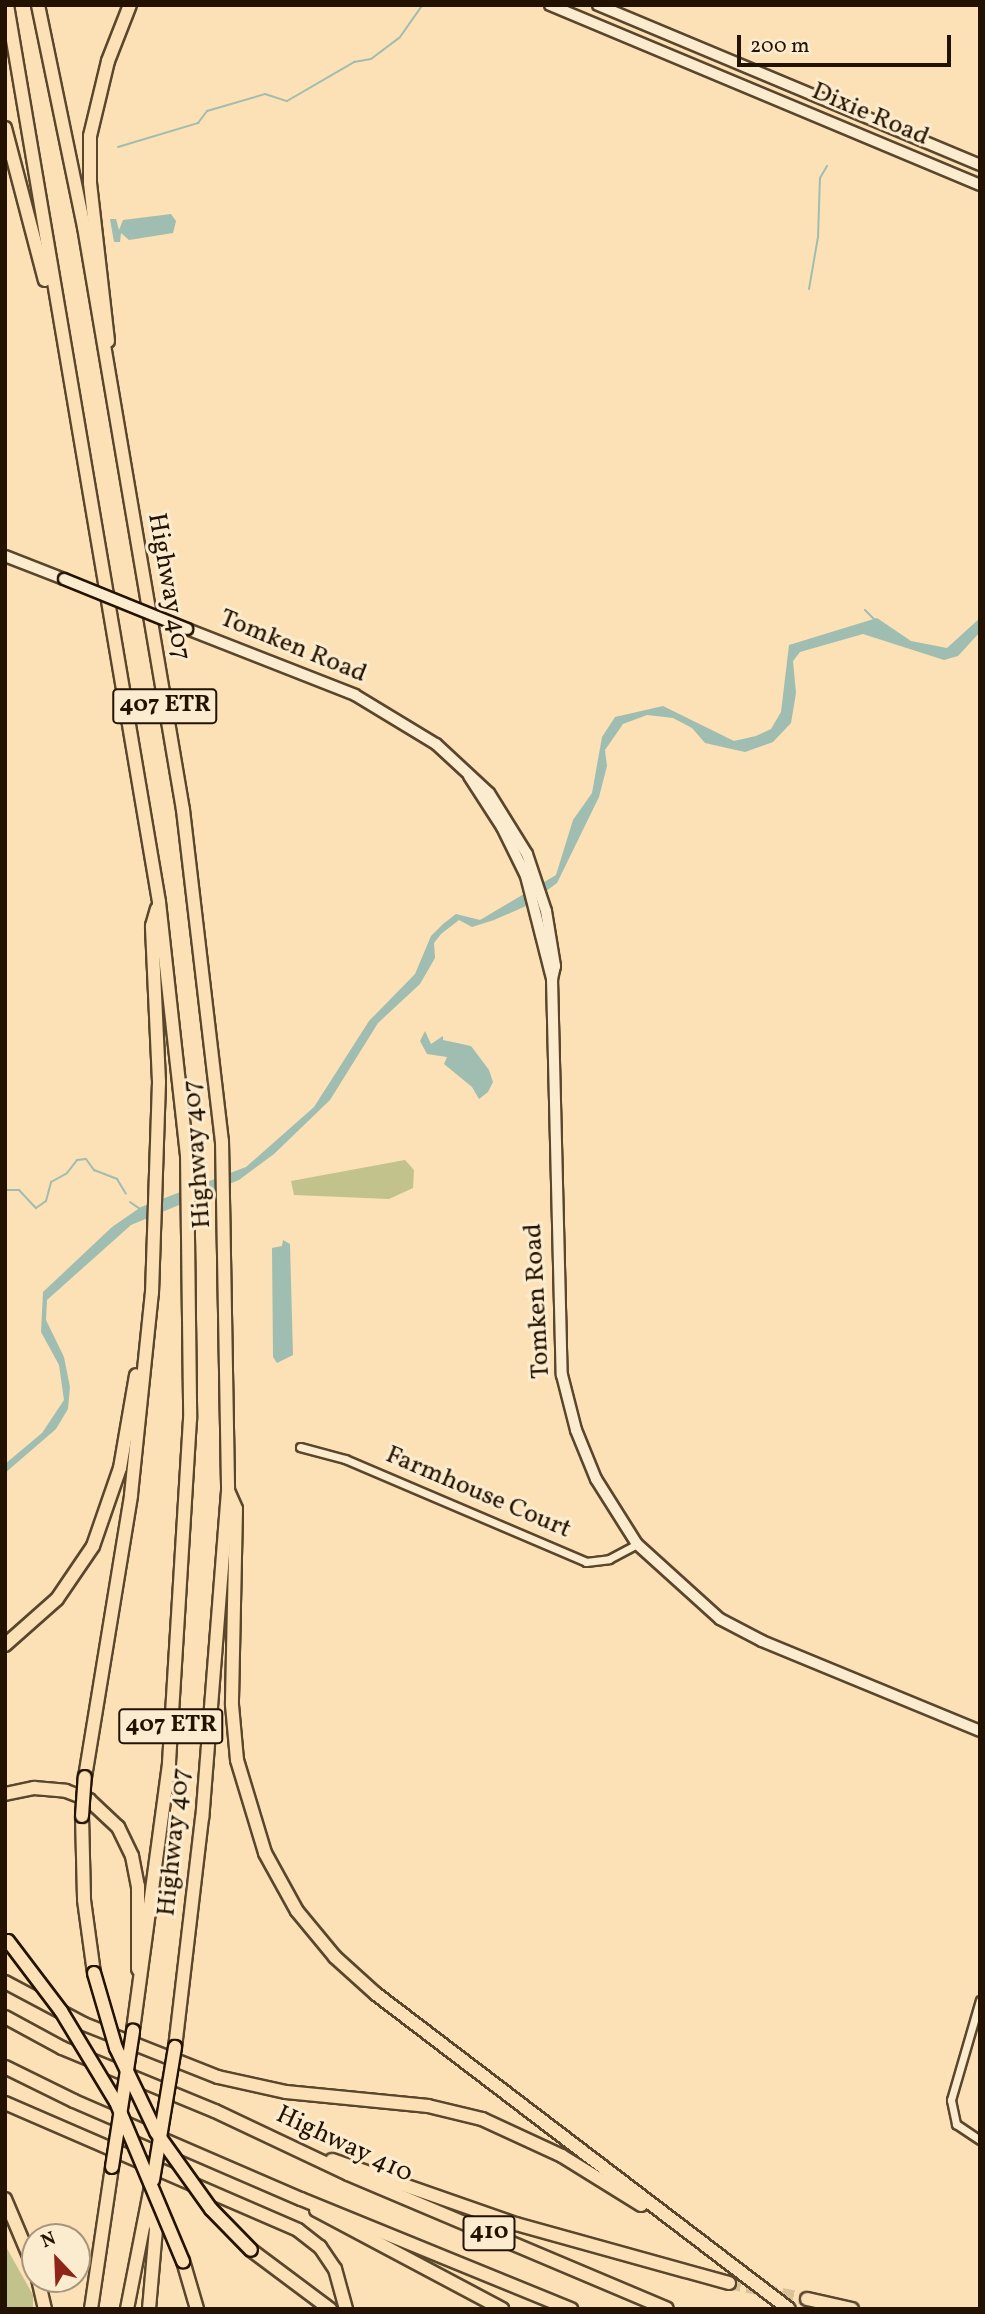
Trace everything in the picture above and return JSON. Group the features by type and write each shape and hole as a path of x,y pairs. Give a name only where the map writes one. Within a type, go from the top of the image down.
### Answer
{"highway":[{"name":"Highway 407","path":"6,5 159,902 187,1155 191,1232 190,1419 169,1763 133,2031 91,2309"},
{"name":"Highway 407","path":"38,5 107,365 183,810 222,1141 226,1220 228,1491 201,1818 175,2047 153,2180 127,2309"},
{"path":"107,365 109,324 90,183 90,136 108,61 130,5"},
{"path":"5,128 63,347"},
{"path":"159,902 152,926 158,1166 147,1346 131,1495 85,1777 82,1816 84,1900 94,1973 116,2048 156,2132 211,2209 250,2250 330,2309"},
{"path":"5,1645 57,1599 93,1546 120,1468 138,1362 147,1346"},
{"path":"228,1491 236,1509 235,1742 251,1819 280,1884 315,1935 356,1977 789,2309"},
{"path":"5,1794 34,1788 66,1791 89,1800 118,1827 132,1856 138,1886 135,1956 140,1980"},
{"path":"6,1939 61,2011 116,2102 183,2262 197,2309"},
{"path":"5,1982 85,2024 218,2077 286,2092 428,2106 482,2119 550,2150 681,2227"},
{"name":"Highway 410","path":"5,2017 62,2048 667,2309"},
{"name":"410","path":"5,2067 74,2101 301,2199 571,2309"},
{"path":"5,2103 298,2230 320,2247 335,2269 346,2309"},
{"path":"312,2155 360,2167 516,2224 729,2283"},
{"path":"5,2199 21,2237"},
{"path":"301,2199 330,2220 502,2309"},
{"path":"149,2201 156,2228 149,2309"},
{"path":"807,2299 852,2309"}],"main road":[{"name":"Dixie Road","path":"550,5 980,186"},
{"name":"Dixie Road","path":"598,5 980,165"},
{"name":"Tomken Road","path":"5,556 387,712 436,744 469,776 530,873 543,914 552,979 562,1375 576,1430 596,1479 637,1544 720,1619 762,1642 980,1731"}],"street":[{"name":"Farmhouse Court","path":"300,1447 345,1459 586,1562 609,1559 637,1544"},
{"path":"980,2000 951,2100 956,2124 980,2140"}],"green space":[{"path":"405,1160 414,1170 413,1188 389,1199 294,1195 291,1181"},
{"path":"5,2245 21,2274 21,2293 33,2295 33,2309 5,2309"}],"shaded area":[{"path":"171,214 176,221 173,233 129,240 121,233 120,242 114,242 110,219 116,219 119,230 123,220"},
{"path":"877,618 911,641 947,648 980,618 980,632 958,656 944,660 863,634 800,652 793,661 796,693 791,723 773,742 745,752 705,743 692,728 673,718 647,715 623,724 605,750 607,766 599,797 557,883 526,906 472,927 459,920 441,934 434,943 435,958 420,984 378,1023 330,1100 274,1154 239,1180 131,1225 47,1300 46,1320 64,1357 70,1387 68,1409 56,1429 5,1473 5,1464 42,1433 64,1400 59,1365 41,1332 43,1292 112,1227 141,1207 246,1167 314,1107 369,1021 415,974 431,936 443,924 456,914 480,920 556,875 573,820 592,793 602,737 615,717 663,706 734,741 756,736 771,729 781,712 789,645"},
{"path":"425,1031 431,1044 443,1036 443,1040 471,1046 489,1070 493,1082 488,1092 479,1099 472,1087 444,1064 447,1057 427,1054 420,1041"},
{"path":"283,1240 290,1244 293,1355 277,1363 273,1357 272,1248 282,1246"}],"waterway":[{"path":"118,147 198,123 207,111 265,94 287,101 354,62 371,59 400,37 422,5"},
{"path":"809,289 818,237 820,178 827,166"},
{"path":"865,610 874,619"},
{"path":"5,1190 19,1190 36,1208 46,1201 51,1182 67,1173 77,1160 86,1159 94,1170 117,1179 126,1194"},
{"path":"130,1202 140,1209"}],"tunnel":[{"path":"729,2283 807,2299"}]}
